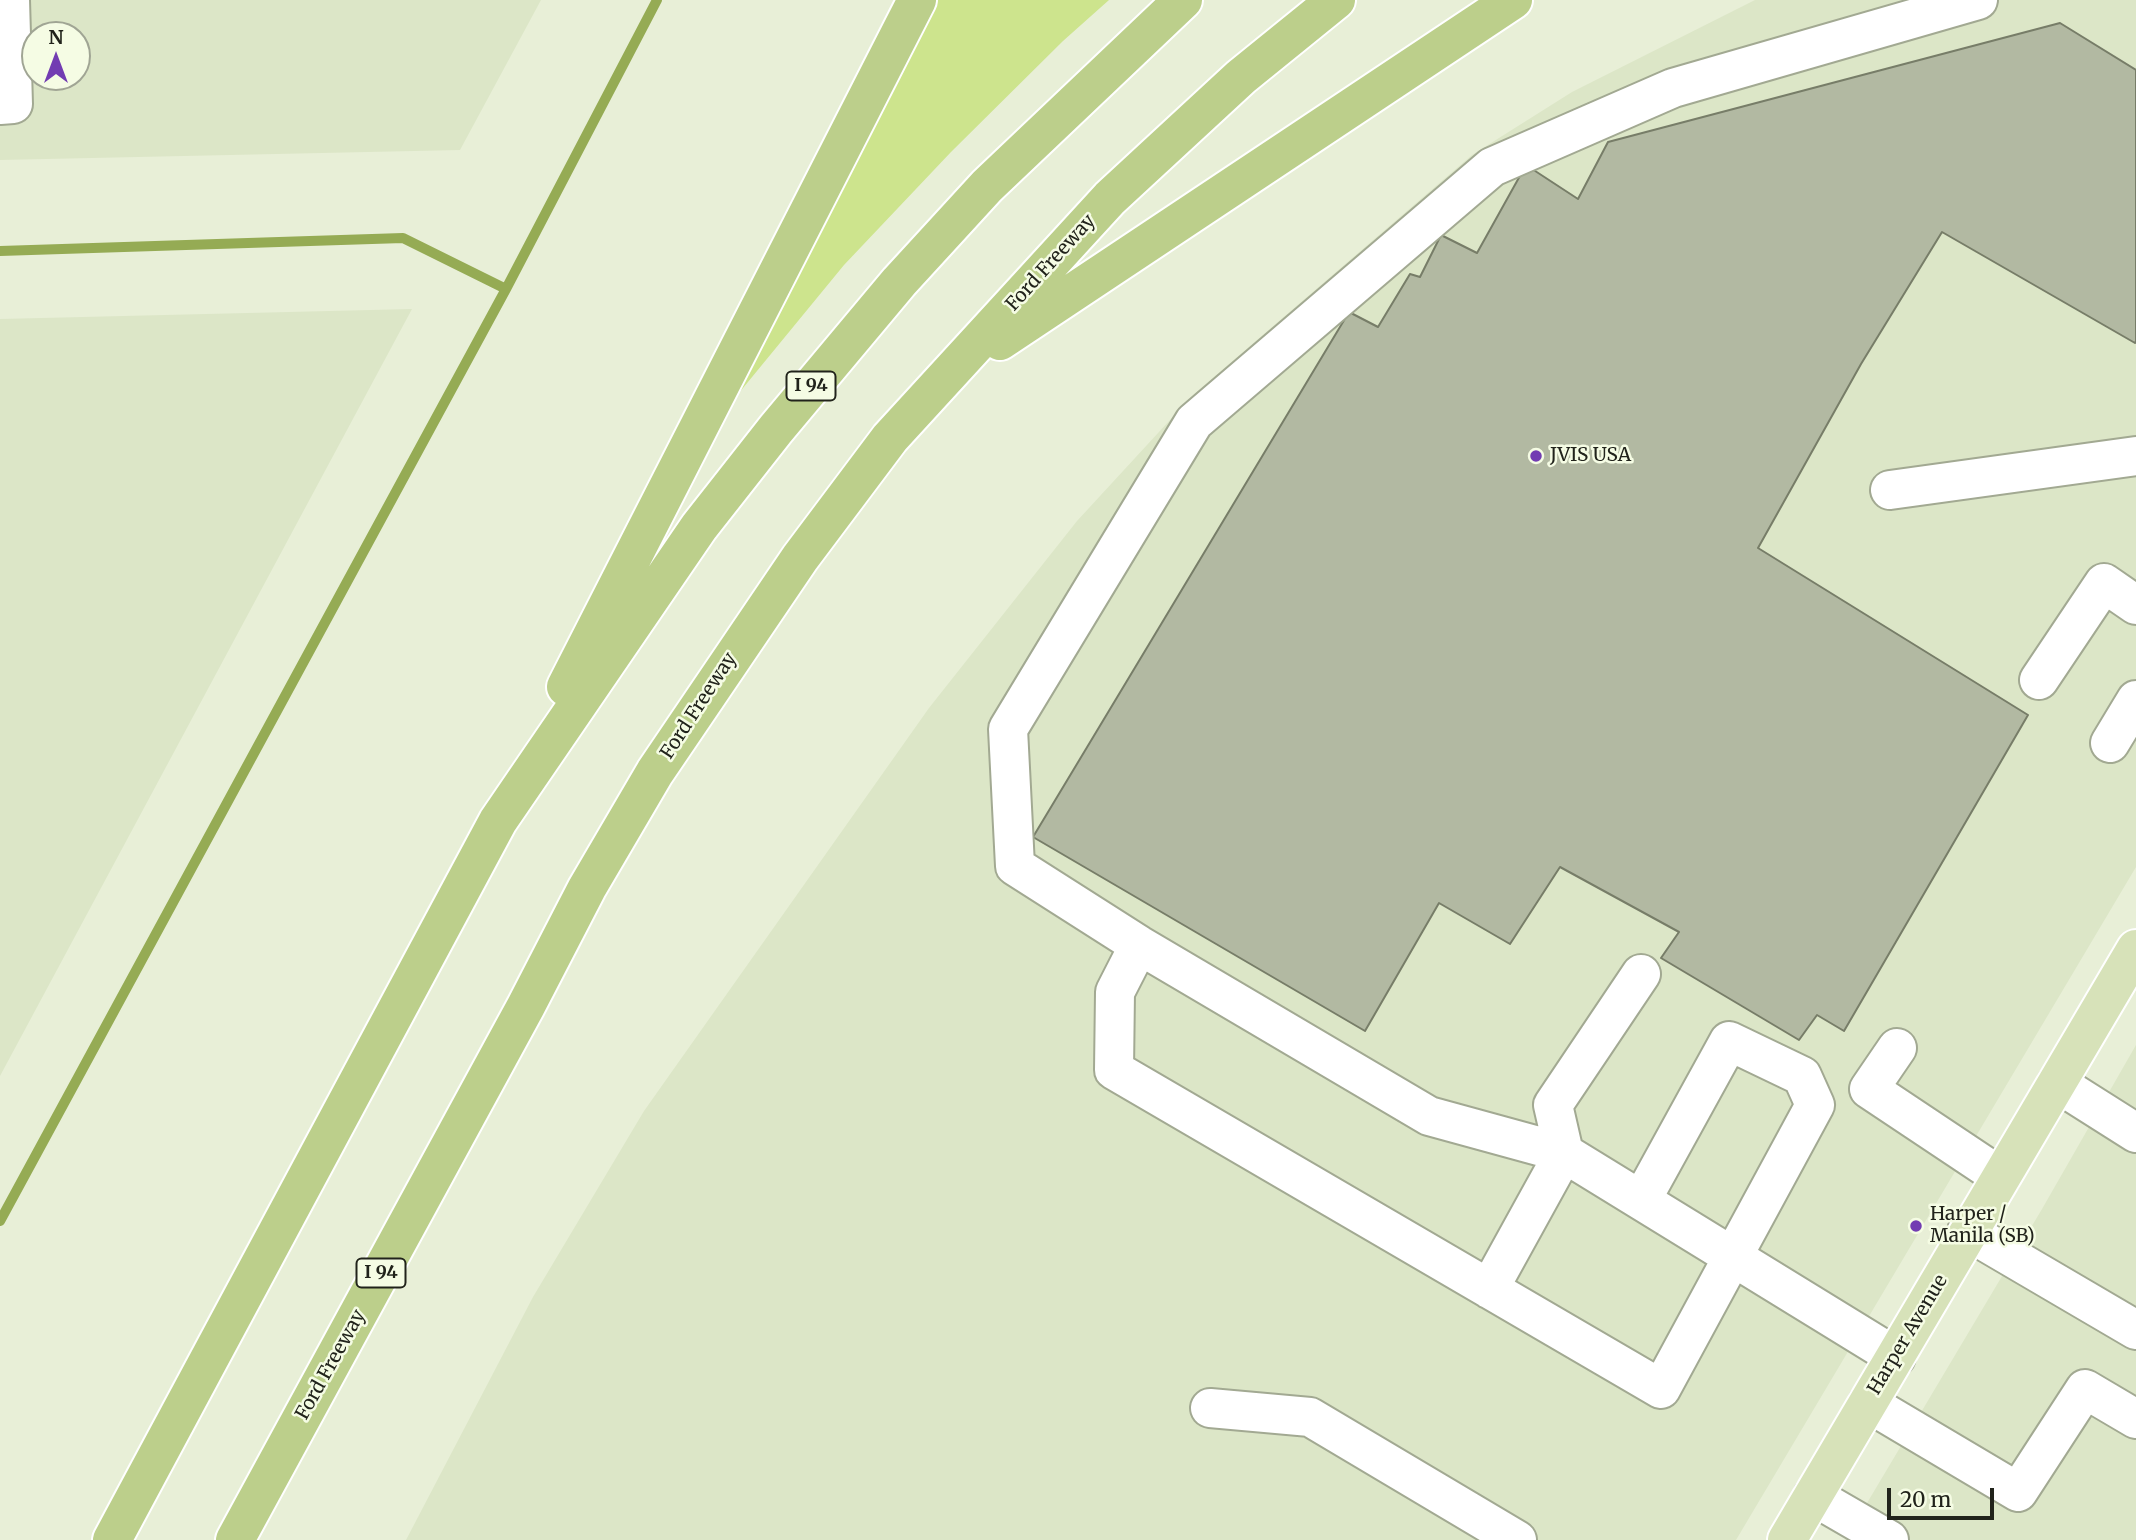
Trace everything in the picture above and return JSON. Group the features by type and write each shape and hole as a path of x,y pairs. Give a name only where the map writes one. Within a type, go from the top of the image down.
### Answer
{"highway":[{"path":"498,821 918,0"},
{"name":"I 94","path":"112,1540 498,821 699,527 802,397 899,282 987,186 1183,0"},
{"name":"Ford Freeway","path":"235,1540 526,1006 587,888 655,772 800,558 890,438 1110,198 1241,77 1336,0"},
{"path":"951,373 1513,0"}],"main road":[{"name":"Harper Avenue","path":"1787,1540 2136,949"}],"street":[{"path":"0,104 13,104 9,0"},
{"path":"1895,1357 1564,1153 1429,1116 1139,945 1015,866 1008,729 1194,422 1492,167 1673,88 1978,0"},
{"path":"1890,490 2136,456"},
{"path":"2039,680 2104,583 2136,605"},
{"path":"2110,743 2136,700"},
{"path":"1139,945 1115,992 1114,1070 1661,1389 1815,1105 1802,1076 1729,1041 1642,1199"},
{"path":"1489,1289 1564,1153 1553,1105 1641,974"},
{"path":"1897,1048 1869,1089 2001,1177"},
{"path":"2057,1083 2136,1133"},
{"path":"1968,1231 2136,1330"},
{"path":"1868,1403 2018,1492 2085,1389 2136,1419"},
{"path":"1210,1408 1310,1418 1517,1540"},
{"path":"1813,1496 1889,1540"}],"shaded area":[{"path":"0,0 541,0 460,150 0,160"},
{"path":"1755,0 2136,0 2136,867 1736,1540 406,1540 533,1297 644,1111 929,708 1077,521 1193,395 1472,155 1572,92"},
{"path":"412,309 0,1076 0,319"},
{"path":"2136,1045 2136,1540 1845,1540 2042,1209"}],"green space":[{"path":"938,0 1109,0 1063,41 951,152 844,265 734,399 728,393"}],"building":[{"name":"JVIS USA","path":"2060,23 2136,70 2135,343 1942,232 1861,364 1758,548 2028,715 1844,1031 1817,1015 1799,1040 1661,958 1679,932 1560,867 1510,944 1439,903 1365,1031 1033,837 1349,312 1378,327 1410,274 1420,277 1441,235 1477,253 1526,165 1578,199 1608,142"}],"waterway":[{"path":"0,1221 506,289 657,0"},
{"path":"0,251 403,238 506,289"}],"place":[{"name":"JVIS USA","path":"1536,456"},
{"name":"Harper / Manila (SB)","path":"1916,1226"}]}
